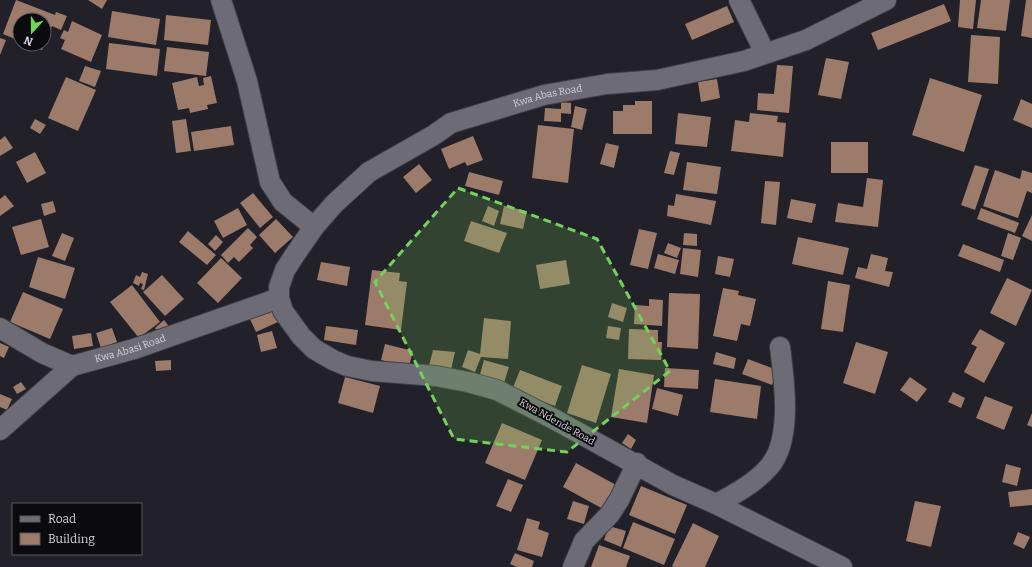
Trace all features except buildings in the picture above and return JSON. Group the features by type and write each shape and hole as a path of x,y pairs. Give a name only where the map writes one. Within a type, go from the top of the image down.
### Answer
{"street":[{"path":"221,0 247,81 270,182 283,202 314,227"},
{"path":"739,0 765,53"},
{"name":"Kwa Abas Road","path":"279,298 279,287 285,270 314,227 334,204 369,172 451,123 465,117 481,114 544,95 607,84 657,80 744,61 806,40 886,0"},
{"name":"Kwa Abasi Road","path":"0,430 72,366 134,349 279,298"},
{"name":"Kwa Ndende Road","path":"279,298 283,311 302,336 314,349 333,360 347,366 372,371 436,376 468,382 497,390 637,463 673,485 716,504 842,567"},
{"path":"0,328 42,353 72,366"},
{"path":"716,504 758,478 770,466 778,452 782,431 785,388 780,347"},
{"path":"573,567 584,541 610,514 619,500 637,463"}],"highlighted area":[{"path":"458,188 597,239 670,371 567,452 454,439 375,282"}]}
